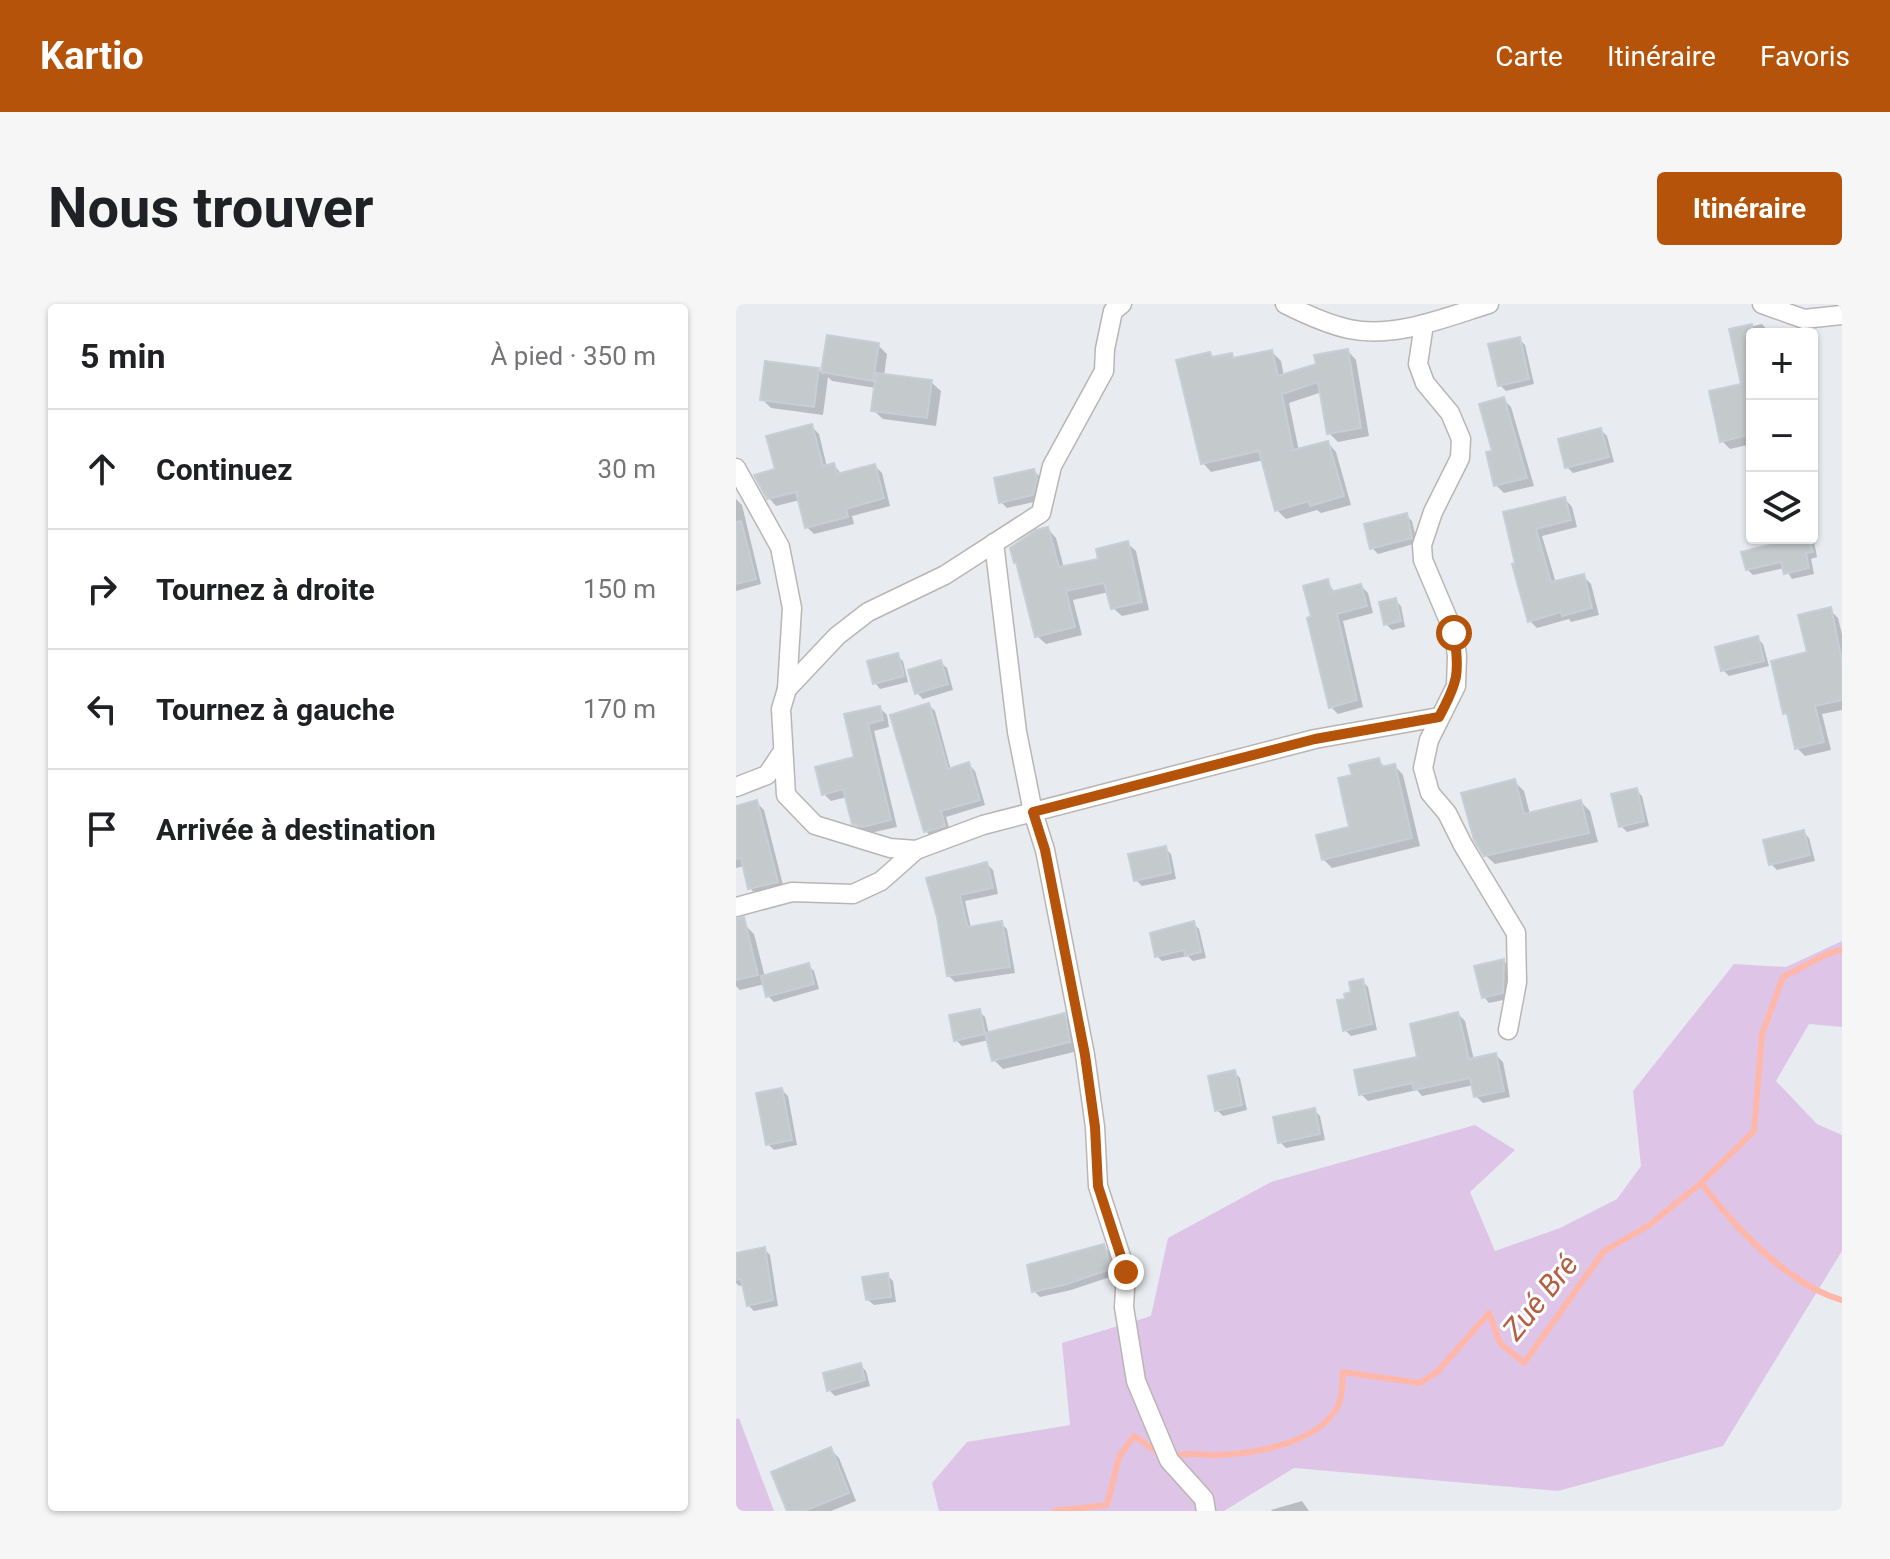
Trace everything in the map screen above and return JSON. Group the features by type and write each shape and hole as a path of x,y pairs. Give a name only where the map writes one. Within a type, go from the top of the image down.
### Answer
{"street":[{"path":"787,689 837,636 868,612 945,575 1041,513 1052,466 1104,371 1113,311 1122,304"},
{"path":"1285,304 1319,320 1351,330 1384,330 1424,324 1489,304"},
{"path":"1762,304 1804,319 1842,315"},
{"path":"1424,324 1418,364 1425,383 1450,413 1461,439 1460,458 1433,512 1422,545 1423,560 1454,633 1457,656 1456,686 1429,740 1423,768 1430,793 1447,813 1516,933 1517,982 1508,1030"},
{"path":"736,468 780,547 792,608 787,689 781,709 786,795 815,825 890,848 916,850"},
{"path":"994,543 1017,732 1033,812 1045,850 1085,1055 1095,1127 1098,1186 1126,1272 1124,1307 1136,1381 1169,1460 1204,1499 1206,1511"},
{"path":"736,907 792,892 853,894 881,881 916,850 983,825 1315,739 1439,717"},
{"path":"736,787 767,775 783,751"}],"shaded area":[{"path":"1842,941 1842,1027 1809,1024 1776,1081 1817,1124 1842,1135 1842,1251 1723,1446 1558,1491 1294,1468 1224,1511 939,1511 932,1483 967,1442 1070,1425 1062,1343 1151,1316 1168,1238 1271,1182 1475,1125 1515,1150 1470,1192 1495,1251 1560,1228 1617,1199 1641,1166 1633,1091 1734,964 1786,967"},
{"path":"739,1418 774,1511 736,1511 736,1419"}],"building":[{"path":"1752,324 1752,328 1746,328 1746,436 1720,442 1709,391 1741,384 1729,329"},
{"path":"827,335 879,343 873,381 821,372"},
{"path":"1520,337 1529,379 1498,386 1488,344"},
{"path":"1348,349 1361,428 1327,434 1318,382 1282,394 1293,450 1328,441 1344,496 1310,506 1309,501 1275,511 1259,451 1201,464 1176,360 1210,352 1212,357 1232,353 1233,358 1272,350 1278,376 1316,364 1314,355"},
{"path":"765,361 819,368 814,407 760,400"},
{"path":"876,373 932,380 927,418 871,411"},
{"path":"1504,397 1527,478 1494,486 1486,452 1492,451 1479,404"},
{"path":"812,424 823,466 834,463 837,474 875,464 884,498 846,509 848,517 805,528 796,492 767,499 754,475 775,469 766,436"},
{"path":"1601,428 1609,457 1565,468 1558,439"},
{"path":"1034,469 1037,479 1033,495 999,503 994,478"},
{"path":"1565,497 1571,520 1536,529 1551,582 1584,574 1592,608 1562,616 1561,612 1528,622 1512,564 1515,563 1503,512"},
{"path":"1407,513 1412,538 1370,549 1364,524"},
{"path":"741,521 756,579 736,584 736,522"},
{"path":"1048,527 1059,567 1098,559 1096,549 1128,541 1142,602 1111,609 1104,583 1066,591 1075,627 1035,637 1010,548 1036,530"},
{"path":"1773,544 1811,544 1813,552 1806,553 1809,568 1784,574 1781,562 1746,570 1741,552"},
{"path":"1328,579 1331,592 1361,584 1367,606 1337,614 1357,700 1329,708 1307,618 1311,616 1303,586"},
{"path":"1396,598 1401,621 1384,625 1379,602"},
{"path":"1831,607 1842,661 1842,700 1815,706 1824,742 1795,749 1771,661 1807,652 1798,615"},
{"path":"1758,636 1764,661 1721,671 1715,647"},
{"path":"898,653 904,676 873,684 867,661"},
{"path":"941,660 948,684 915,694 908,670"},
{"path":"929,703 948,769 969,762 980,800 941,811 945,826 924,832 890,715"},
{"path":"880,706 883,720 868,724 891,820 862,827 852,824 843,789 822,795 815,767 854,757 844,714"},
{"path":"1379,758 1381,767 1395,764 1412,838 1322,860 1316,835 1349,827 1338,778 1352,775 1349,765"},
{"path":"1515,779 1524,814 1581,800 1589,833 1484,856 1474,840 1461,793"},
{"path":"1637,788 1644,821 1619,827 1611,794"},
{"path":"757,800 778,882 748,889 741,858 736,859 736,806"},
{"path":"1804,830 1810,855 1769,865 1763,840"},
{"path":"1166,846 1171,873 1134,881 1128,854"},
{"path":"987,862 993,888 960,895 969,927 1002,921 1010,967 947,976 937,917 926,878"},
{"path":"744,917 758,975 736,980 736,919"},
{"path":"1194,921 1201,952 1185,956 1184,950 1155,957 1150,933"},
{"path":"1504,959 1503,993 1482,998 1474,966"},
{"path":"809,963 814,984 766,997 761,976"},
{"path":"1363,979 1372,1024 1343,1031 1337,1000 1345,999 1344,994 1351,992 1349,982"},
{"path":"980,1009 985,1034 954,1041 949,1015"},
{"path":"1458,1012 1469,1059 1496,1053 1504,1091 1474,1097 1470,1078 1414,1090 1412,1083 1359,1095 1354,1070 1417,1057 1410,1024"},
{"path":"1065,1013 1070,1042 992,1061 985,1033"},
{"path":"1235,1070 1242,1105 1215,1111 1208,1076"},
{"path":"782,1088 792,1140 766,1145 756,1093"},
{"path":"1315,1108 1320,1134 1278,1143 1273,1117"},
{"path":"1104,1244 1111,1269 1032,1292 1027,1265"},
{"path":"765,1247 773,1300 747,1306 741,1279 736,1280 736,1253"},
{"path":"888,1273 891,1297 866,1300 862,1277"},
{"path":"861,1363 865,1380 827,1391 823,1373"},
{"path":"831,1447 849,1493 804,1511 787,1511 771,1472"}],"waterway":[{"name":"Zué Bré","path":"1173,1458 1188,1454 1249,1452 1303,1437 1331,1417 1342,1392 1343,1372 1420,1383 1437,1372 1489,1313 1500,1343 1524,1363 1604,1251 1648,1226 1701,1183 1754,1131 1762,1034 1783,977 1827,954 1842,950"},
{"path":"1701,1183 1746,1235 1783,1268 1802,1282 1842,1300"},
{"name":"Zué Bré","path":"1055,1511 1107,1505 1119,1457 1134,1436 1160,1454"}],"route":[{"path":"1126,1272 1098,1186 1095,1127 1085,1055 1045,850 1033,812 1315,739 1439,717 1456,686 1454,633"}]}
